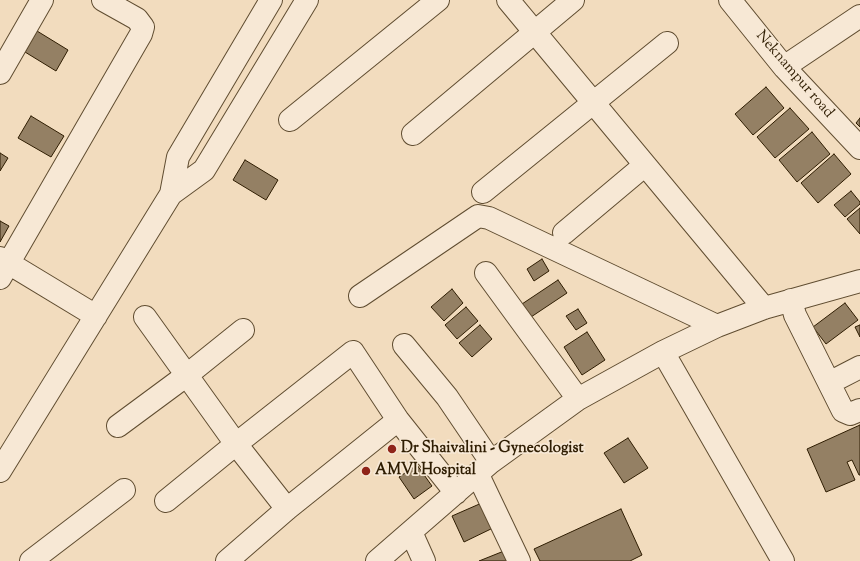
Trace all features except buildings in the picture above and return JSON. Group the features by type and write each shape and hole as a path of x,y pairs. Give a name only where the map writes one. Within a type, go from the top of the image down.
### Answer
{"street":[{"path":"0,73 42,0"},
{"path":"96,316 3,266 141,34 143,27 137,19 103,0"},
{"path":"0,471 171,194 178,157 272,0"},
{"path":"171,194 204,170 307,0"},
{"path":"290,120 438,0"},
{"path":"508,0 764,308"},
{"path":"413,134 573,0"},
{"name":"Neknampur road","path":"730,0 784,66 860,148"},
{"path":"784,66 860,16"},
{"path":"483,192 667,43"},
{"path":"564,233 645,165"},
{"path":"360,296 478,216 489,218 717,326"},
{"path":"486,273 578,400"},
{"path":"377,561 456,494 484,468 578,400 663,352 717,326 764,308 860,281"},
{"path":"791,300 795,315 843,411 850,414 860,410"},
{"path":"145,317 236,444 287,509"},
{"path":"118,426 187,375 243,330"},
{"path":"404,344 447,396 484,468 519,561"},
{"path":"166,501 353,352 398,420 456,494"},
{"path":"663,352 783,561"},
{"path":"829,383 860,367"},
{"path":"227,561 287,509 398,420"},
{"path":"45,557 124,490"},
{"path":"411,532 424,561"}],"place":[{"name":"Dr Shaivalini - Gynecologist","path":"392,449"},
{"name":"AMVI Hospital","path":"366,471"}]}
